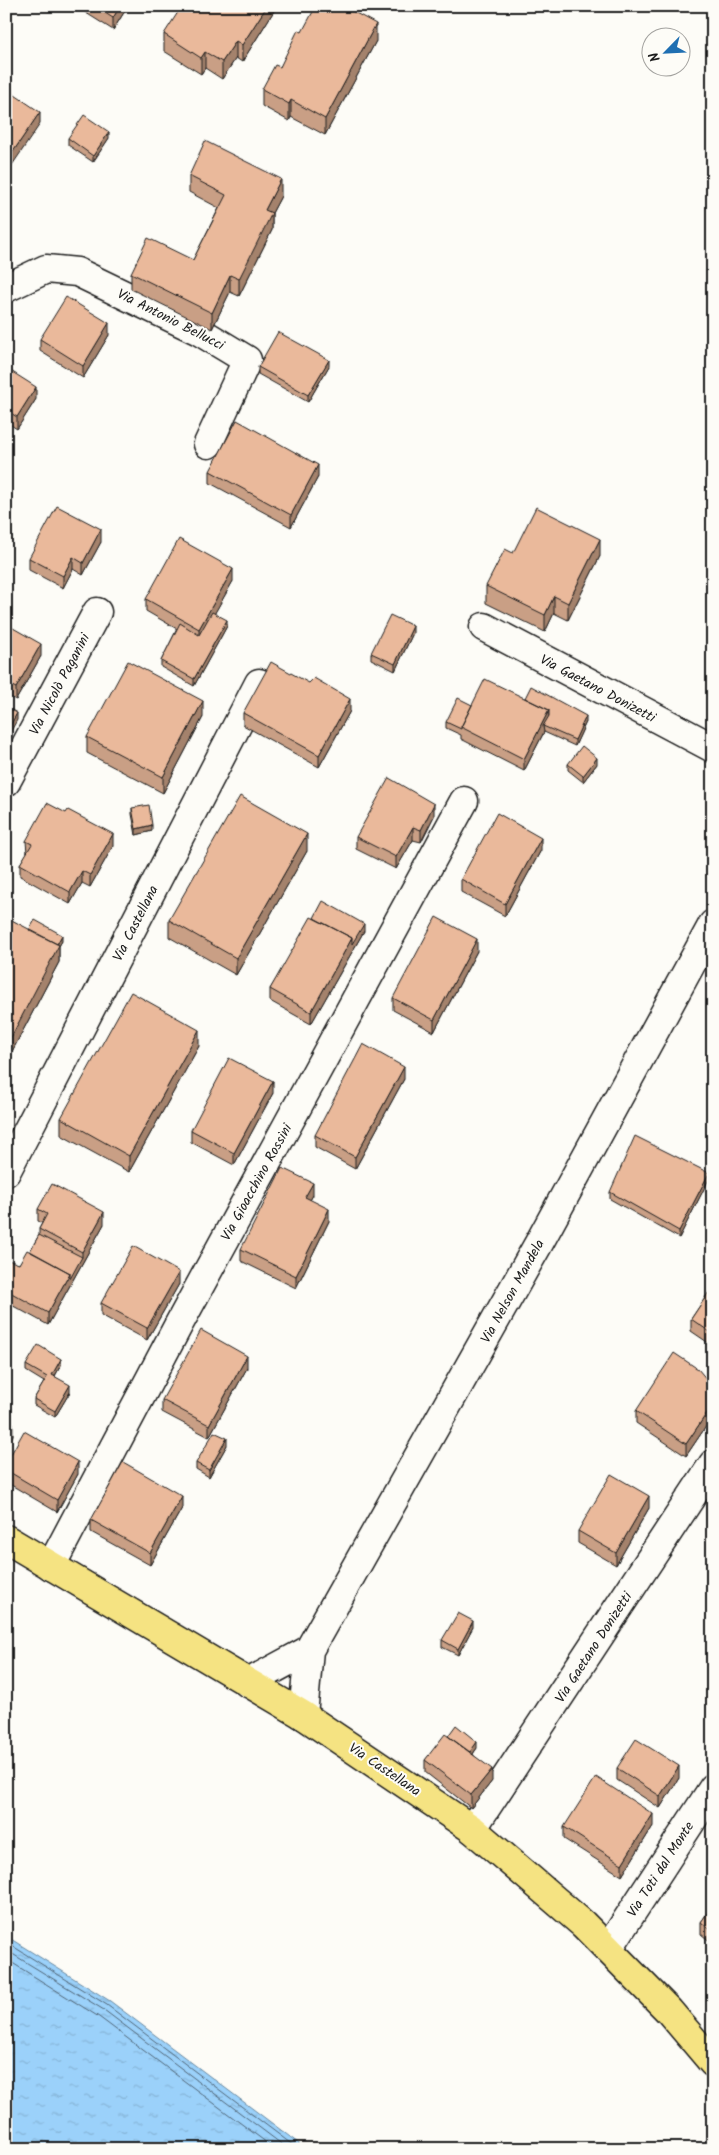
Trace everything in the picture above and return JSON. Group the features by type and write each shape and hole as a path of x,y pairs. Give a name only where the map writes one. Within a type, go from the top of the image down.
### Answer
{"main road":[{"name":"Via Castellana","path":"6,1539 303,1715 472,1829 528,1875 608,1949 669,2012 713,2063"}],"street":[{"name":"Via Antonio Bellucci","path":"6,288 46,269 77,272 199,331 247,360 208,444"},
{"name":"Via Nicolò Paganini","path":"6,782 97,612"},
{"name":"Via Gaetano Donizetti","path":"484,628 713,748"},
{"name":"Via Castellana","path":"6,1172 264,675"},
{"name":"Via Gioacchino Rossini","path":"51,1566 179,1324 464,801"},
{"name":"Via Nelson Mandela","path":"303,1715 309,1650 539,1243 712,928"},
{"name":"Via Gaetano Donizetti","path":"472,1829 713,1464"},
{"path":"248,1683 309,1650"},
{"name":"Via Toti dal Monte","path":"608,1949 713,1788"}],"water":[{"path":"6,1936 110,2001 306,2149 6,2149"}],"building":[{"path":"94,6 120,6 113,18"},
{"path":"182,6 267,6 242,45 236,41 222,62 205,52 201,58 164,34"},
{"path":"316,6 343,6 376,24 325,119 291,100 289,104 262,89 275,65 280,67 298,30 302,32"},
{"path":"6,89 40,112 6,162"},
{"path":"84,115 109,132 93,156 68,138"},
{"path":"205,141 281,179 265,210 272,213 239,279 230,275 212,313 131,273 148,238 193,260 226,195 189,176"},
{"path":"6,240 11,242 6,249"},
{"path":"66,297 109,323 83,366 40,339"},
{"path":"278,332 329,360 308,395 258,367"},
{"path":"6,368 36,387 17,417 6,410"},
{"path":"237,420 318,465 291,515 210,471"},
{"path":"57,506 101,529 83,563 73,557 63,576 29,558"},
{"path":"536,507 600,539 568,603 554,596 545,615 486,586 505,549 513,553"},
{"path":"179,539 233,569 199,629 146,599"},
{"path":"212,612 227,620 194,679 161,661 180,623 199,635"},
{"path":"390,615 413,626 395,664 371,653"},
{"path":"6,624 41,644 16,688 6,683"},
{"path":"128,661 203,701 163,777 87,737"},
{"path":"271,662 309,683 314,678 350,699 319,755 243,713"},
{"path":"485,679 549,710 524,759 461,727"},
{"path":"531,686 586,716 575,740 543,726 549,716 549,710 525,698"},
{"path":"458,698 472,705 461,729 446,722"},
{"path":"6,707 17,713 6,733"},
{"path":"582,746 597,758 583,776 568,764"},
{"path":"389,778 434,804 421,830 413,827 396,857 356,837"},
{"path":"240,796 307,834 236,958 169,920"},
{"path":"47,803 66,813 68,810 113,834 90,875 82,871 70,892 20,864 32,844 26,841"},
{"path":"149,805 152,825 136,829 132,808"},
{"path":"497,813 541,838 505,904 461,879"},
{"path":"323,901 364,924 352,944 352,938 314,918"},
{"path":"6,917 59,945 8,1043 6,1042"},
{"path":"311,917 352,938 311,1012 270,989"},
{"path":"436,917 477,939 434,1020 393,998"},
{"path":"35,920 62,935 57,944 29,930"},
{"path":"131,992 199,1030 129,1156 61,1118"},
{"path":"363,1044 404,1067 355,1157 315,1135"},
{"path":"229,1058 273,1081 234,1153 191,1130"},
{"path":"635,1136 709,1173 679,1231 610,1192"},
{"path":"282,1168 313,1183 305,1197 329,1209 296,1276 241,1249"},
{"path":"52,1184 104,1212 82,1252 39,1229 47,1214 38,1209"},
{"path":"39,1235 82,1257 70,1279 70,1273 30,1251"},
{"path":"133,1246 179,1272 147,1328 101,1303"},
{"path":"27,1250 70,1273 48,1313 6,1290 6,1263 8,1260 19,1264"},
{"path":"713,1286 713,1334 691,1319"},
{"path":"201,1330 247,1356 209,1425 162,1400"},
{"path":"38,1345 61,1359 52,1375 70,1385 55,1411 34,1399 47,1377 26,1365"},
{"path":"674,1353 698,1369 713,1387 713,1404 686,1444 636,1411"},
{"path":"6,1420 13,1423 6,1435"},
{"path":"24,1431 78,1462 57,1500 6,1470 6,1463"},
{"path":"214,1432 227,1438 209,1470 196,1463"},
{"path":"123,1462 182,1496 150,1553 91,1520"},
{"path":"611,1474 649,1496 616,1553 578,1531"},
{"path":"458,1613 473,1621 458,1649 442,1640"},
{"path":"456,1725 477,1742 470,1752 448,1736"},
{"path":"445,1734 492,1769 471,1795 425,1760"},
{"path":"636,1739 679,1766 660,1796 617,1768"},
{"path":"596,1777 653,1814 622,1864 564,1827"},
{"path":"713,1846 713,1856 708,1853"},
{"path":"713,1905 713,1932 701,1922"}]}
